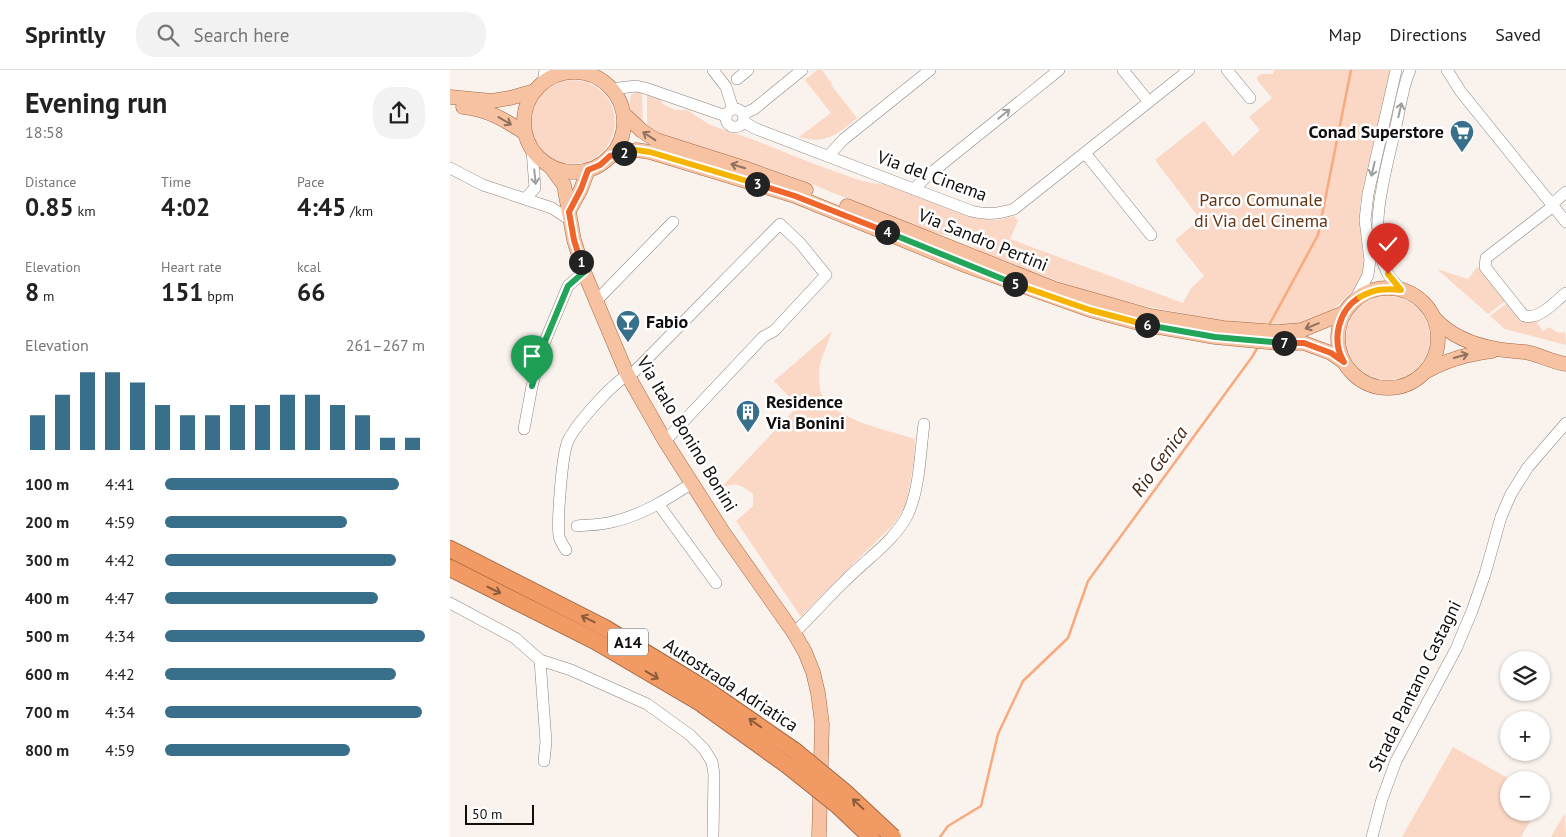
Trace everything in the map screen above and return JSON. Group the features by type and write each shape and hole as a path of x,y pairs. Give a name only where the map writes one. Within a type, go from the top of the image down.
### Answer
{"highway":[{"name":"Autostrada Adriatica","path":"450,549 605,628 707,690 791,758 837,805 872,837"},
{"name":"Autostrada Adriatica","path":"450,568 598,642 699,702 846,793 893,837"}],"main road":[{"path":"450,97 492,101 510,98 541,81 570,72 583,72 600,79 611,89 619,101 624,114 624,130 619,144 600,165 588,170 562,171 540,159 532,150 525,133 524,118 527,104 541,81"},
{"path":"450,105 470,107 489,112 505,119 525,133"},
{"name":"Via Sandro Pertini","path":"624,114 642,131 656,140 806,190 1055,289 1150,316 1245,335"},
{"name":"Via Sandro Pertini","path":"610,156 636,150 667,156 795,196 967,266 1090,310 1142,324 1179,331 1278,337 1304,343 1331,353 1344,362"},
{"name":"Via Italo Bonino Bonini","path":"550,166 564,185 574,240 584,272 627,374 692,484 805,652 813,672 818,693 822,724 819,837"},
{"path":"570,216 588,170"},
{"path":"1434,318 1438,332 1438,346 1434,359 1426,371 1415,381 1401,387 1371,386 1358,379 1340,355 1337,341 1339,326 1344,313 1355,300 1369,292 1385,288 1401,290 1415,296 1446,330 1468,341 1498,350"},
{"name":"Via Sandro Pertini","path":"1278,337 1302,330 1344,313"},
{"path":"1426,371 1445,361 1466,354 1498,350 1526,352 1560,363 1566,373"}],"street":[{"path":"712,70 726,87 736,115 754,109 802,70"},
{"path":"737,79 748,70"},
{"path":"828,156 844,139 930,70"},
{"path":"914,189 926,177 1059,70"},
{"path":"1123,70 1149,102"},
{"name":"Via del Cinema","path":"611,89 636,86 736,115 754,128 971,211 984,214 998,214 1014,209 1189,70"},
{"path":"1227,70 1250,98"},
{"path":"1355,300 1368,275 1370,260 1365,220 1368,194 1396,70"},
{"path":"1401,290 1388,274 1383,263 1378,220 1380,195 1410,70"},
{"path":"1462,70 1449,74 1461,92 1551,206 1566,222"},
{"path":"525,199 535,188 532,150"},
{"path":"1085,153 1151,235"},
{"path":"450,168 483,185 570,216"},
{"path":"1566,192 1486,258 1484,263 1485,267 1524,316 1530,318 1537,316 1566,293"},
{"path":"596,301 673,222"},
{"path":"566,550 559,538 558,516 567,442 586,417 620,379 634,372 780,224 800,243 826,275 774,331 764,337 665,441"},
{"path":"524,429 532,386 543,346 568,286 584,272"},
{"name":"Strada Pantano Castagni","path":"1372,837 1382,800 1396,762 1456,649 1472,611 1485,574 1501,517 1511,494 1528,467 1566,423"},
{"path":"794,633 843,582 883,546 908,515 917,478 924,424"},
{"path":"577,526 610,523 639,514 658,505 692,484"},
{"path":"658,505 716,583"},
{"path":"450,603 515,638 540,660 571,670 648,704 690,735 712,762 714,774 713,837"},
{"path":"540,660 546,742 544,761"}],"green space":[{"path":"817,70 822,70 831,85 857,118 837,133 817,140 799,137 831,113 805,80"},
{"name":"Parco Comunale di Via del Cinema","path":"1274,70 1390,70 1360,204 1364,264 1358,286 1335,308 1321,317 1305,323 1288,325 1216,320 1145,306 1078,289 979,251 959,239 936,234 814,185 703,148 663,138 647,126 647,93 660,99 663,104 675,110 687,110 710,125 856,179 885,184 979,219 998,220 1014,216 1018,221 1010,239 1183,303 1191,288 1204,276 1175,240 1200,219 1155,160 1204,121 1233,156 1260,130 1249,117 1272,98 1257,80 1257,77 1261,74 1273,74"},
{"path":"573,80 589,83 603,92 612,106 615,122 612,138 603,152 589,161 573,164 557,161 543,152 534,138 531,122 534,106 543,92 557,83"},
{"path":"638,91 642,92 643,124 634,115 630,104 631,95"},
{"path":"1477,267 1507,300 1488,314 1437,269 1468,279"},
{"path":"1388,296 1411,303 1423,315 1430,338 1423,361 1411,373 1388,380 1365,373 1353,361 1346,338 1353,315 1365,303"},
{"path":"1510,301 1538,317 1540,320 1537,323 1543,331 1549,327 1558,333 1565,332 1566,345 1505,329 1490,316"},
{"path":"832,331 822,357 819,372 819,384 822,395 829,404 851,418 915,439 914,461 906,505 893,525 801,617 736,521 753,506 753,494 743,487 734,484 726,486 716,493 798,406 774,381"},
{"path":"1453,747 1500,774 1500,821 1530,821 1521,837 1402,837"},
{"path":"1565,813 1566,837 1551,837"}],"waterway":[{"name":"Rio Genica","path":"1268,327 1318,235 1351,70"},
{"name":"Rio Genica","path":"940,837 948,826 981,806 998,734 1023,681 1068,638 1088,581 1259,345"}],"place":[{"name":"Conad Superstore","path":"1462,153"},
{"name":"Fabio","path":"628,343"},
{"name":"Residence Via Bonini","path":"748,433"}],"route":[{"path":"532,386 543,346 568,286 584,272 574,240 569,212 588,170 600,165 610,156 636,150 667,156 795,196 967,266 1046,296 1090,310 1142,324 1215,337 1277,343 1304,343 1331,353 1344,362 1340,355 1337,341 1339,326 1344,313 1355,300 1369,292 1385,288 1401,290 1388,274"}]}
